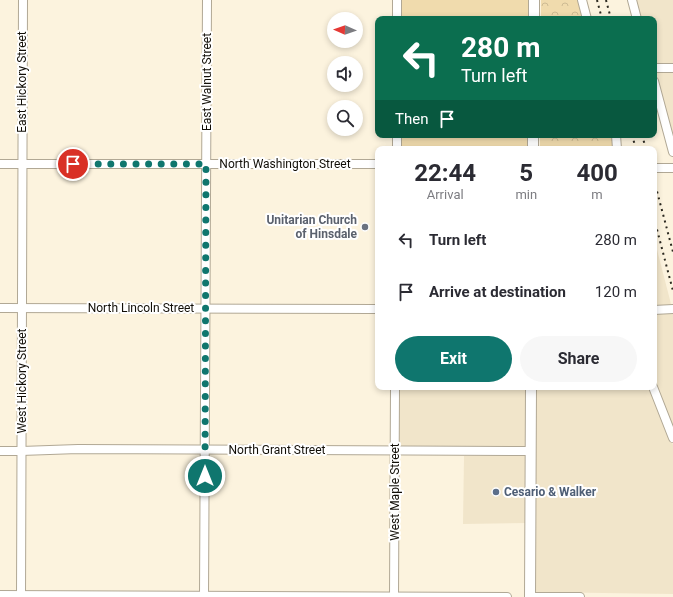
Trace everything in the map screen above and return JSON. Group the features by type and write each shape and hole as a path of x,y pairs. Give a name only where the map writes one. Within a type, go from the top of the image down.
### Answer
{"main road":[{"path":"534,0 534,16"},
{"path":"531,390 532,597"}],"street":[{"name":"East Hickory Street","path":"22,164 23,0"},
{"name":"East Walnut Street","path":"204,596 207,0"},
{"path":"397,0 397,16"},
{"path":"582,0 586,16"},
{"path":"632,0 636,16"},
{"path":"657,68 673,68"},
{"path":"657,92 673,152"},
{"name":"North Washington Street","path":"0,164 375,164"},
{"name":"West Hickory Street","path":"21,596 22,164"},
{"path":"657,168 673,168"},
{"name":"North Lincoln Street","path":"0,308 375,309"},
{"path":"657,310 673,310"},
{"name":"West Maple Street","path":"394,597 395,390"},
{"path":"654,390 673,438"},
{"name":"North Grant Street","path":"0,451 78,449 531,451"},
{"path":"0,594 21,596 507,597"},
{"path":"532,597 580,597"}],"shaded area":[{"path":"636,0 673,0 673,137 657,76 657,16 641,16"},
{"path":"657,250 670,300 671,305 657,305"},
{"path":"657,314 673,314 673,431 657,390"},
{"path":"399,390 526,390 526,446 399,446"},
{"path":"534,390 651,390 673,445 673,594 534,592"},
{"path":"464,456 529,456 528,523 463,524"}],"green space":[{"path":"401,0 530,0 530,16 401,16"},
{"path":"541,0 579,0 583,16 541,16"},
{"path":"400,138 529,138 528,146 400,146"},
{"path":"540,138 612,138 614,146 540,146"}],"railway":[{"path":"597,0 601,16"},
{"path":"606,0 610,16"},
{"path":"633,138 635,146"},
{"path":"643,138 645,146"},
{"path":"657,191 673,252"},
{"path":"657,230 673,291"}],"place":[{"name":"Unitarian Church of Hinsdale","path":"365,227"},
{"name":"Cesario & Walker","path":"496,492"}],"route":[{"path":"73,164 206,164 205,476"}]}
